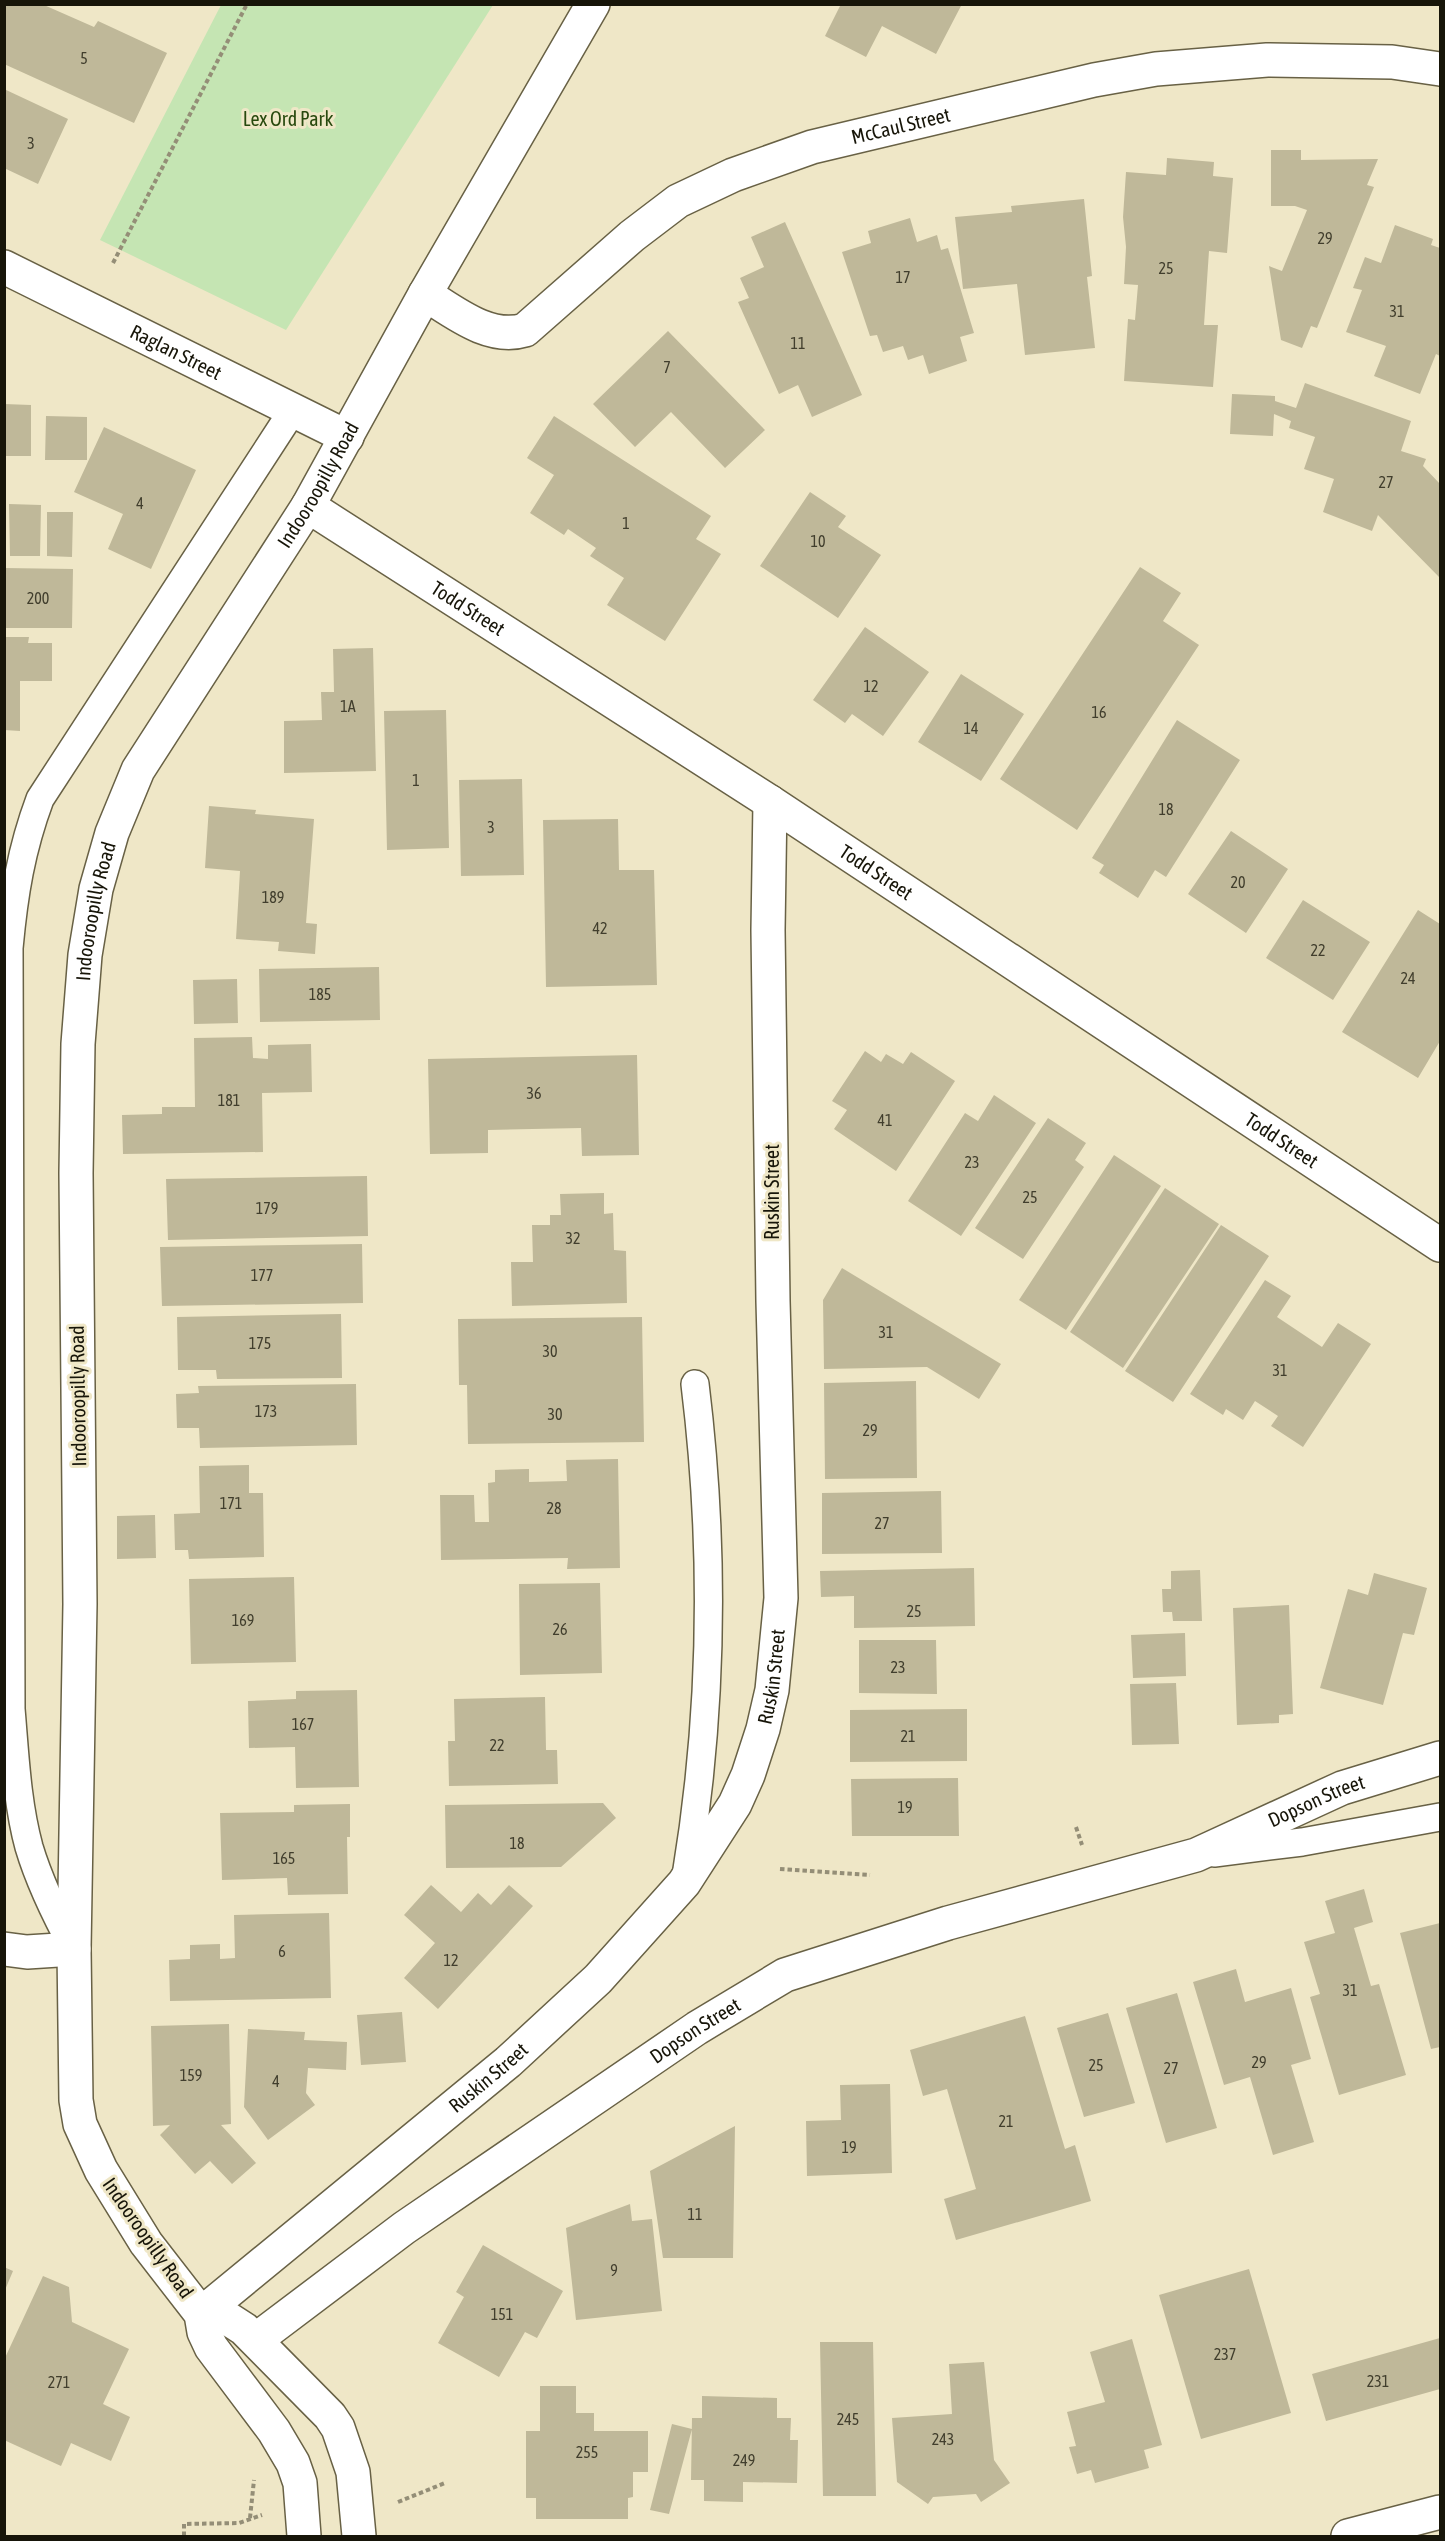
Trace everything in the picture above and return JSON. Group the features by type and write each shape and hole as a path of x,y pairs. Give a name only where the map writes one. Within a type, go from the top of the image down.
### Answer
{"street":[{"name":"Indooroopilly Road","path":"304,2536 300,2489 293,2463 274,2431 211,2347 204,2332 201,2314 129,2218 91,2152 80,2124 75,2085 74,1949 80,1604 77,1126 78,1044 85,955 112,833 138,770 308,506 425,294 593,4"},
{"name":"McCaul Street","path":"425,294 483,328 511,333 525,330 661,213 733,175 836,140 1094,80 1156,69 1267,60 1392,62 1440,69"},
{"name":"Raglan Street","path":"4,267 347,436"},
{"name":"Todd Street","path":"308,506 770,802 1440,1245"},
{"name":"Ruskin Street","path":"201,2314 508,2062 611,1965 684,1883 724,1822 748,1775 769,1700 779,1625 780,1566 773,1301 768,930 770,802"},
{"name":"Dopson Street","path":"257,2339 414,2222 697,2028 785,1975 948,1923 1196,1855 1342,1788 1440,1758"},
{"path":"4,1949 27,1952 74,1949"},
{"name":"Indooroopilly Road","path":"201,2314 227,2318 257,2339 330,2416 338,2428 353,2472 359,2536"},
{"path":"1348,2536 1440,2512"}],"lane":[{"name":"Indooroopilly Road","path":"74,1949 45,1894 29,1845 17,1779 10,1709 9,948 14,890 25,839 40,799 293,410"},
{"path":"684,1883 701,1758 709,1611 708,1524 695,1384"},
{"name":"Dopson Street","path":"1196,1855 1302,1842 1440,1817"}],"path":[{"path":"113,263 247,4"},
{"path":"1076,1827 1083,1847"},
{"path":"780,1869 870,1875"},
{"path":"396,2502 445,2482"},
{"path":"184,2536 184,2524 239,2523 260,2515"}],"green space":[{"name":"Lex Ord Park","path":"221,5 493,5 286,330 100,240"}],"building":[{"path":"841,4 962,4 936,54 882,26 866,57 825,36"},
{"path":"4,5 44,5 94,27 98,21 167,53 134,123 4,64"},
{"path":"4,89 68,119 38,184 4,168"},
{"path":"1271,150 1301,150 1301,160 1378,159 1367,185 1374,187 1317,328 1311,326 1302,348 1281,340 1269,266 1282,271 1307,210 1295,206 1271,206"},
{"path":"1167,158 1214,162 1213,176 1233,178 1227,253 1209,251 1204,325 1218,325 1213,387 1124,381 1128,319 1135,320 1138,285 1124,284 1126,247 1123,217 1126,172 1166,175"},
{"path":"1084,199 1092,276 1087,277 1095,348 1025,355 1017,284 963,289 955,217 1012,212 1011,206"},
{"path":"910,218 917,242 937,235 941,250 948,248 974,333 960,337 967,361 929,374 923,355 908,360 903,346 883,352 877,335 870,336 842,252 871,243 868,231"},
{"path":"785,222 862,395 812,417 798,385 779,394 738,302 749,298 740,278 764,267 751,237"},
{"path":"1395,225 1433,239 1431,245 1440,248 1440,356 1436,354 1420,394 1374,376 1386,346 1346,332 1362,290 1353,288 1365,257 1381,263"},
{"path":"668,331 765,430 725,468 671,412 635,447 593,404"},
{"path":"1305,383 1411,421 1401,451 1426,459 1423,466 1440,484 1440,578 1378,515 1372,531 1323,512 1334,479 1304,469 1315,437 1289,428 1291,421 1274,414 1273,436 1230,434 1232,394 1275,396 1275,401 1296,408"},
{"path":"4,404 31,405 31,456 4,456"},
{"path":"46,416 87,417 87,460 45,460"},
{"path":"554,416 711,516 696,539 721,554 665,641 607,605 624,578 590,556 596,548 568,529 564,535 530,513 554,475 527,458"},
{"path":"104,427 196,470 151,569 108,549 123,514 74,492"},
{"path":"810,492 846,516 838,527 881,555 838,618 760,566"},
{"path":"9,504 41,505 40,556 10,556"},
{"path":"47,512 73,512 72,557 47,556"},
{"path":"1140,567 1181,593 1163,621 1199,645 1077,830 1000,779"},
{"path":"4,568 73,569 72,628 4,628"},
{"path":"865,627 929,672 883,736 852,714 845,723 813,700"},
{"path":"4,637 29,637 28,643 52,643 52,681 20,681 20,731 4,730"},
{"path":"373,648 376,771 284,773 284,721 322,720 321,692 334,692 333,649"},
{"path":"961,674 1024,714 981,781 918,742"},
{"path":"446,710 449,848 387,850 384,711"},
{"path":"1177,720 1240,760 1166,877 1155,870 1138,898 1099,873 1104,865 1092,858"},
{"path":"522,779 524,875 461,876 459,780"},
{"path":"209,806 256,810 255,814 314,819 306,923 317,924 315,954 278,951 279,942 236,939 240,871 205,868"},
{"path":"618,819 619,870 654,870 657,985 546,987 543,820"},
{"path":"1231,831 1288,869 1246,933 1188,894"},
{"path":"1303,900 1370,942 1333,1000 1266,958"},
{"path":"1418,910 1440,924 1440,1041 1418,1078 1342,1032"},
{"path":"379,967 380,1020 260,1022 259,969"},
{"path":"237,979 238,1023 194,1024 193,980"},
{"path":"252,1037 253,1058 268,1059 268,1045 311,1044 312,1092 262,1093 263,1152 123,1154 122,1115 162,1114 162,1107 195,1107 194,1038"},
{"path":"865,1051 881,1062 886,1054 903,1064 911,1052 955,1081 896,1171 834,1129 847,1110 832,1101"},
{"path":"637,1055 639,1155 582,1156 581,1128 488,1130 488,1153 430,1154 428,1059"},
{"path":"994,1095 1036,1123 961,1236 908,1201 965,1113 978,1121"},
{"path":"1048,1118 1086,1143 1075,1160 1084,1167 1023,1259 975,1228"},
{"path":"1114,1155 1161,1186 1066,1330 1019,1300"},
{"path":"367,1176 368,1236 168,1240 166,1179"},
{"path":"1165,1188 1219,1224 1123,1368 1070,1332"},
{"path":"604,1193 604,1214 613,1213 614,1250 626,1251 627,1303 512,1306 511,1262 533,1262 532,1225 550,1225 550,1215 561,1215 560,1194"},
{"path":"1221,1225 1269,1256 1173,1402 1125,1371"},
{"path":"362,1244 363,1303 162,1306 160,1247"},
{"path":"842,1268 1001,1364 979,1399 927,1367 824,1369 823,1300"},
{"path":"1265,1280 1291,1296 1277,1317 1322,1347 1338,1323 1371,1344 1303,1447 1271,1426 1278,1416 1255,1401 1243,1420 1226,1409 1223,1415 1190,1394"},
{"path":"341,1314 342,1378 217,1379 216,1370 178,1370 177,1317"},
{"path":"642,1317 644,1442 468,1444 467,1385 459,1385 458,1319"},
{"path":"916,1381 917,1478 825,1479 824,1383"},
{"path":"356,1384 357,1445 200,1448 199,1428 177,1428 176,1394 199,1393 198,1386"},
{"path":"618,1459 620,1568 567,1569 568,1558 441,1560 440,1495 474,1495 475,1522 489,1522 488,1483 495,1482 495,1470 529,1469 529,1482 567,1481 566,1460"},
{"path":"249,1465 249,1493 263,1493 264,1557 189,1559 188,1550 175,1550 174,1514 200,1513 199,1466"},
{"path":"941,1491 942,1553 822,1554 822,1493"},
{"path":"155,1515 156,1558 117,1559 117,1516"},
{"path":"974,1568 975,1626 854,1628 854,1596 821,1597 820,1571"},
{"path":"1200,1570 1202,1621 1173,1621 1172,1612 1163,1612 1162,1589 1171,1589 1171,1571"},
{"path":"1374,1573 1427,1588 1414,1635 1403,1633 1383,1705 1320,1688 1348,1589 1368,1595"},
{"path":"294,1577 296,1662 191,1664 189,1579"},
{"path":"600,1583 602,1673 520,1675 519,1584"},
{"path":"1289,1605 1293,1714 1279,1715 1279,1723 1237,1725 1233,1608"},
{"path":"1185,1633 1186,1676 1133,1678 1131,1635"},
{"path":"859,1640 936,1640 937,1694 859,1693"},
{"path":"1176,1683 1179,1744 1132,1745 1130,1684"},
{"path":"357,1690 359,1787 296,1788 295,1747 249,1748 248,1701 296,1699 296,1691"},
{"path":"545,1697 546,1750 557,1750 558,1784 449,1786 448,1741 455,1741 454,1699"},
{"path":"967,1709 967,1761 850,1762 850,1710"},
{"path":"958,1778 959,1836 852,1836 851,1779"},
{"path":"603,1803 616,1818 561,1867 446,1868 445,1805"},
{"path":"350,1804 350,1837 347,1837 348,1894 288,1895 287,1878 222,1880 220,1813 294,1812 294,1805"},
{"path":"431,1885 461,1912 478,1893 491,1905 509,1885 533,1906 438,2009 404,1978 435,1943 404,1915"},
{"path":"1364,1889 1373,1922 1354,1928 1371,1986 1379,1984 1406,2075 1339,2095 1310,1997 1320,1994 1304,1942 1335,1933 1325,1901"},
{"path":"329,1913 331,1998 170,2001 169,1960 190,1959 190,1945 220,1944 220,1959 235,1958 234,1915"},
{"path":"1440,1923 1440,2047 1431,2049 1400,1933"},
{"path":"1236,1969 1245,2002 1291,1988 1311,2059 1291,2065 1314,2142 1273,2155 1250,2077 1224,2085 1193,1982"},
{"path":"1177,1993 1217,2128 1166,2143 1126,2008"},
{"path":"402,2012 406,2062 361,2065 357,2015"},
{"path":"1108,2013 1135,2103 1084,2117 1057,2028"},
{"path":"1025,2016 1065,2149 1075,2145 1091,2201 956,2240 944,2199 976,2189 947,2089 923,2096 910,2050"},
{"path":"229,2024 231,2124 221,2125 256,2163 232,2184 210,2161 195,2174 160,2135 170,2125 153,2126 151,2026"},
{"path":"248,2029 305,2032 304,2040 347,2042 346,2070 308,2068 306,2093 315,2105 268,2140 244,2107"},
{"path":"890,2084 892,2173 807,2176 806,2121 841,2120 840,2085"},
{"path":"735,2126 733,2258 663,2258 650,2171"},
{"path":"630,2204 632,2221 652,2219 662,2311 576,2320 566,2228"},
{"path":"483,2245 563,2291 537,2338 525,2332 499,2377 438,2343 464,2297 456,2292"},
{"path":"4,2267 13,2271 5,2290 4,2290"},
{"path":"1249,2269 1291,2413 1201,2439 1159,2295"},
{"path":"43,2276 69,2287 72,2322 129,2349 103,2404 130,2417 111,2461 71,2443 61,2466 4,2440 4,2360"},
{"path":"1440,2338 1440,2389 1326,2421 1312,2374"},
{"path":"1132,2339 1162,2445 1144,2450 1149,2468 1095,2483 1091,2470 1077,2474 1069,2447 1076,2446 1067,2412 1105,2402 1090,2352"},
{"path":"820,2342 873,2342 876,2496 823,2496"},
{"path":"984,2362 994,2460 1010,2483 981,2502 976,2494 933,2497 928,2504 897,2482 892,2418 952,2414 949,2364"},
{"path":"540,2386 576,2386 576,2413 594,2413 594,2431 648,2431 648,2472 633,2472 633,2497 628,2498 628,2519 536,2519 536,2498 526,2498 526,2431 540,2431"},
{"path":"702,2396 777,2398 777,2418 791,2418 790,2440 798,2440 797,2483 743,2482 743,2502 704,2501 704,2480 691,2480 692,2418 702,2418"},
{"path":"672,2424 692,2429 669,2514 650,2510"}]}
